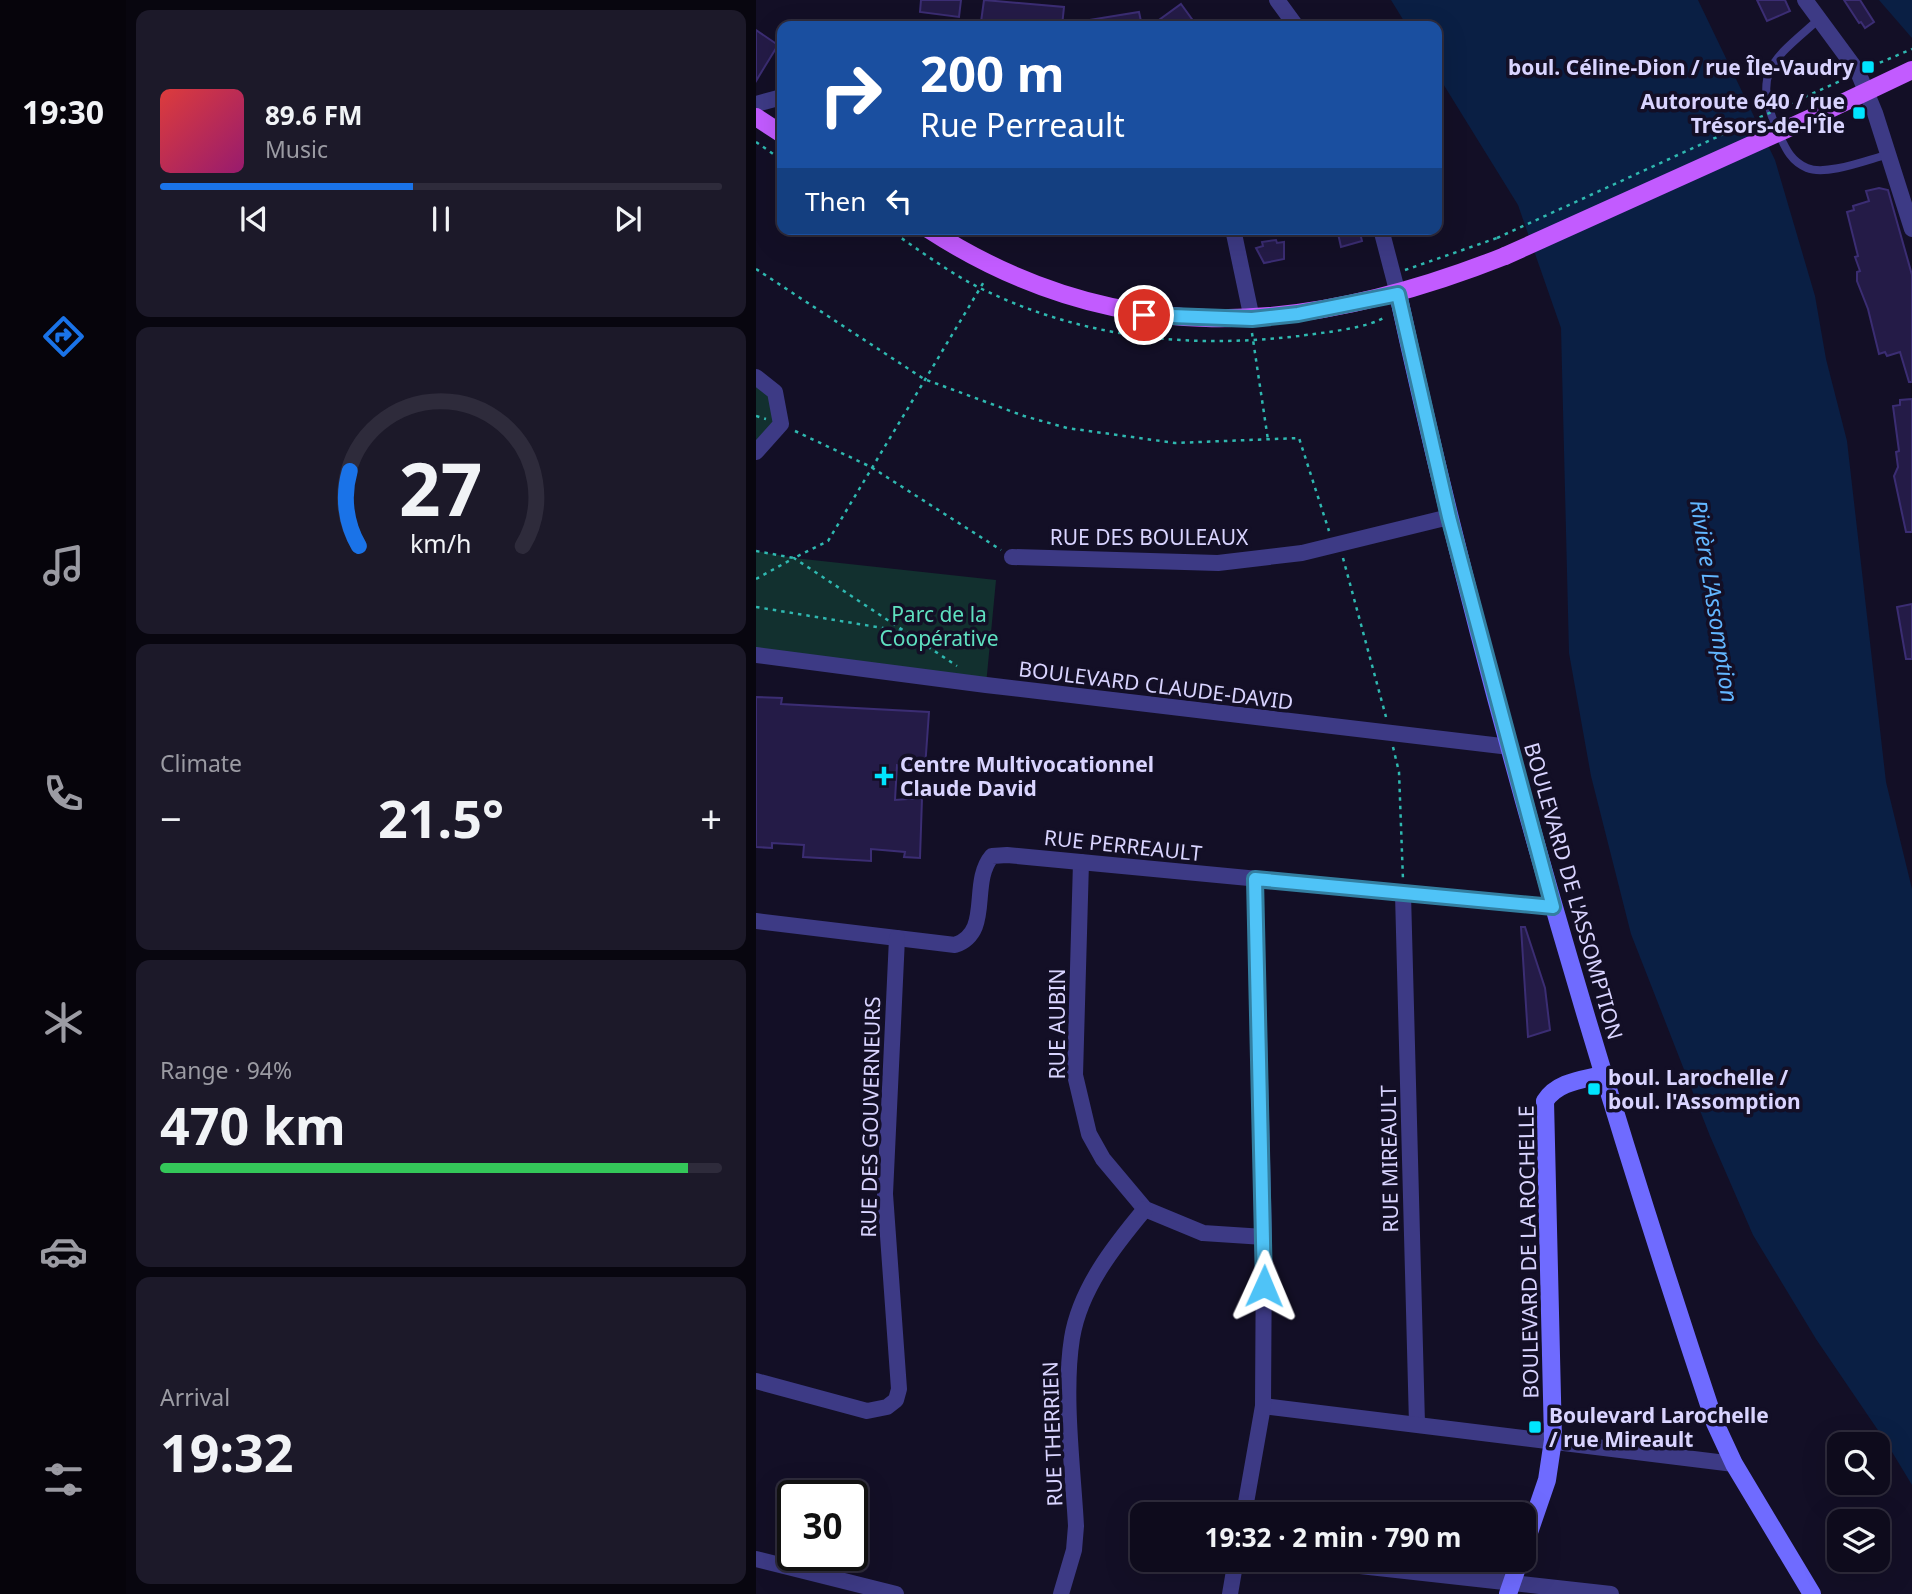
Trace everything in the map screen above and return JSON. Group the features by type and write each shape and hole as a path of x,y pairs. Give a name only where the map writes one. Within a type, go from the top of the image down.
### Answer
{"main road":[{"path":"938,235 992,268 1081,301 1144,315 1252,319 1298,314 1398,294 1505,256 1912,70"},
{"path":"756,117 777,131"}],"street":[{"path":"1277,0 1292,21"},
{"path":"1805,0 1854,64 1875,113 1886,155 1912,229"},
{"path":"756,104 777,98"},
{"path":"1234,235 1252,319"},
{"path":"1383,235 1398,294"},
{"name":"BOULEVARD DE L'ASSOMPTION","path":"1398,294 1449,517 1553,907 1602,1074 1714,1423 1734,1464 1812,1594"},
{"path":"756,377 775,392 781,424 756,452"},
{"name":"RUE DES BOULEAUX","path":"1013,557 1218,563 1302,553 1449,517"},
{"name":"BOULEVARD CLAUDE-DAVID","path":"756,654 1391,735 1510,747"},
{"name":"RUE PERREAULT","path":"756,921 955,946 968,941 976,929 982,867 992,856 1553,907"},
{"name":"RUE AUBIN","path":"1081,862 1075,1074 1088,1134 1103,1159 1145,1209 1172,1223 1203,1233 1264,1237"},
{"path":"1246,1502 1262,1406 1264,1237 1255,879"},
{"name":"RUE MIREAULT","path":"1403,894 1416,1424"},
{"name":"RUE DES GOUVERNEURS","path":"756,1381 867,1411 887,1407 896,1400 899,1389 884,1194 897,938"},
{"name":"BOULEVARD DE LA ROCHELLE","path":"1536,1510 1546,1480 1553,1440 1545,1101 1552,1091 1602,1074"},
{"name":"RUE THERRIEN","path":"1062,1594 1074,1550 1076,1526 1069,1373 1072,1337 1081,1307 1101,1265 1145,1209"},
{"path":"1262,1406 1734,1464"},
{"path":"756,1559 896,1594"},
{"path":"1230,1594 1234,1572"},
{"path":"1389,1572 1510,1589 1611,1594"},
{"path":"1510,1589 1516,1572"}],"lane":[{"path":"1818,20 1778,55 1764,83 1766,106 1789,156 1809,170 1844,167 1886,155"}],"path":[{"path":"1868,67 1912,49"},
{"path":"1411,269 1497,238 1843,80"},
{"path":"756,142 777,157"},
{"path":"756,579 828,541 992,268"},
{"path":"756,269 924,379 1024,416 1067,428 1175,443 1299,439 1333,545 1344,560 1391,735 1399,772 1403,894"},
{"path":"1252,319 1252,341 1268,442"},
{"path":"781,424 871,467 1013,557"},
{"path":"756,551 794,558 966,672"},
{"path":"756,607 904,631"}],"green space":[{"path":"756,377 780,411 756,452"},
{"name":"Parc de la Coopérative","path":"756,551 794,558 996,580 986,685 756,655"}],"water":[{"name":"Rivière L'Assomption","path":"1391,0 1698,0 1775,160 1815,296 1826,359 1847,441 1886,782 1912,889 1912,1485 1890,1449 1890,1432 1879,1432 1816,1339 1753,1235 1710,1136 1631,934 1591,776 1569,653 1561,328 1518,205 1442,82 1442,21 1404,21"},
{"path":"1879,0 1912,0 1912,38"}],"building":[{"path":"921,0 961,0 959,17 920,12"},
{"path":"984,0 1064,7 1063,21 981,21"},
{"path":"1757,0 1785,0 1790,11 1767,21"},
{"path":"1844,0 1860,0 1874,22 1865,28"},
{"path":"1181,4 1193,21 1160,21"},
{"path":"1139,12 1141,21 1089,21"},
{"path":"756,30 777,47 756,81"},
{"path":"1879,188 1888,190 1912,275 1912,382 1909,382 1900,352 1887,356 1885,352 1879,354 1868,309 1857,281 1857,272 1860,271 1855,257 1858,256 1847,212 1854,210 1853,206 1869,201 1866,191"},
{"path":"1338,235 1360,235 1362,241 1341,247"},
{"path":"1276,240 1277,243 1284,242 1284,259 1264,263 1256,248 1263,246 1262,242"},
{"path":"1912,399 1912,532 1906,532 1894,476 1898,467 1896,452 1899,451 1893,406 1900,405 1900,400"},
{"path":"1912,604 1912,659 1906,659 1897,607"},
{"path":"756,697 782,698 781,704 929,712 925,768 897,765 895,800 922,798 920,858 904,857 905,852 871,849 871,861 803,857 804,845 772,843 772,848 756,847"},
{"path":"1521,927 1525,927 1545,988 1550,1030 1528,1037"}],"place":[{"name":"boul. Céline-Dion / rue Île-Vaudry","path":"1868,67"},
{"name":"Autoroute 640 / rue Trésors-de-l'Île","path":"1859,113"},
{"name":"Centre Multivocationnel Claude David","path":"884,776"},
{"name":"boul. Larochelle / boul. l'Assomption","path":"1594,1089"},
{"name":"Boulevard Larochelle / rue Mireault","path":"1535,1427"}],"route":[{"path":"1144,315 1252,319 1298,314 1398,294 1449,517 1553,907 1255,879 1264,1286"}]}
